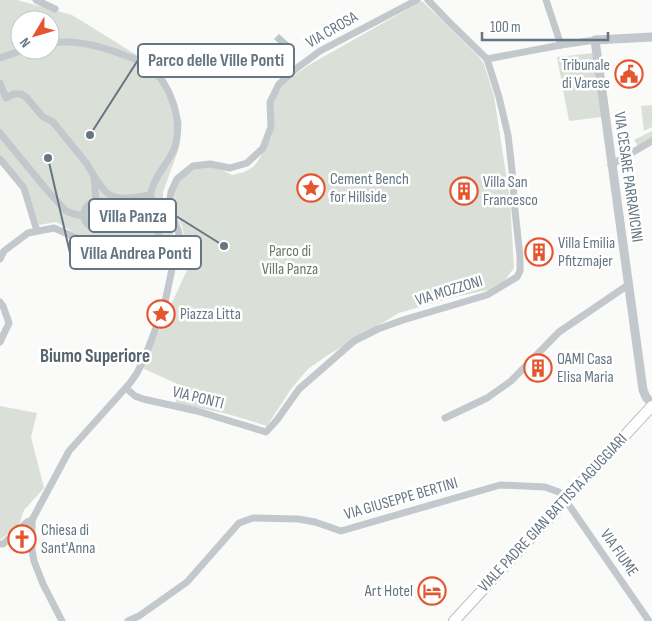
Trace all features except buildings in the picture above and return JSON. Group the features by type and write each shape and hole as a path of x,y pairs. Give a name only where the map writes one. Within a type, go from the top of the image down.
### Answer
{"main road":[{"name":"VIALE PADRE GIAN BATTISTA AGUGGIARI","path":"454,621 652,405"}],"street":[{"path":"36,0 55,9"},
{"name":"VIA CROSA","path":"173,264 180,245 178,230 169,206 171,192 177,179 193,166 210,164 230,168 247,163 263,148 271,127 270,102 279,84 320,51 416,0"},
{"path":"428,0 487,59 595,40 652,37"},
{"path":"546,0 561,45"},
{"name":"VIA CESARE PARRAVICINI","path":"595,40 643,390 652,405"},
{"path":"60,43 77,43 102,47 148,66 163,82 170,96 177,115 178,130 174,149 153,184 150,195 164,251 173,264 164,307 137,373 70,451 32,520 32,550 37,571 62,621"},
{"name":"VIA MOZZONI","path":"266,432 299,389 354,341 378,329 403,320 487,295 517,277 520,271 520,256 508,135 487,59"},
{"path":"0,83 3,101 14,94 21,94 27,98 42,116 53,122 109,195 122,198 150,195"},
{"path":"0,133 66,211 84,216"},
{"path":"611,165 652,141"},
{"path":"0,159 24,188 37,231"},
{"path":"94,176 96,201"},
{"path":"102,200 111,208 111,219 108,225 103,228 92,227 86,222 84,216 87,207 96,201 102,200"},
{"path":"0,259 2,250 28,233 54,228 84,242 107,257 173,264"},
{"path":"445,418 487,398 511,381 559,332 628,285"},
{"path":"0,302 9,323 0,342"},
{"name":"VIA PONTI","path":"126,388 135,396 143,399 197,411 266,432"},
{"name":"VIA GIUSEPPE BERTINI","path":"128,621 139,616 187,582 239,523 253,518 298,519 315,522 341,531 500,485 545,487 559,492 566,500"},
{"name":"VIA FIUME","path":"566,500 649,621"},
{"path":"0,544 3,544 27,522 32,520"}],"green space":[{"path":"0,0 17,0 54,10 10,10 10,60 60,60 60,12 72,15 148,62 177,106 182,123 179,148 163,192 163,207 174,237 172,245 164,251 154,255 108,252 56,222 39,225 27,186 0,155"},
{"name":"Parco di Villa Panza","path":"422,1 484,64 494,96 510,200 514,268 505,280 488,290 454,297 399,313 328,355 308,369 291,389 267,426 228,414 175,403 182,386 142,368 188,268 176,259 184,246 182,226 175,213 174,193 178,183 194,170 193,166 210,164 232,175 253,167 271,138 274,126 272,111 274,96 282,84 309,65"},
{"path":"593,53 602,117 569,121 557,57"},
{"path":"652,105 652,127 644,131 641,106"},
{"path":"652,131 652,138 637,147 634,140"},
{"path":"0,406 37,413 31,437 44,488 24,510 19,525 0,540"}],"shaded area":[{"path":"279,34 290,44 285,49 274,39"}],"place":[{"name":"Tribunale di Varese","path":"629,74"},
{"name":"Parco delle Ville Ponti","path":"90,135"},
{"name":"Villa Andrea Ponti","path":"48,158"},
{"name":"Cement Bench for Hillside","path":"311,188"},
{"name":"Villa San Francesco","path":"464,191"},
{"name":"Villa Panza","path":"224,246"},
{"name":"Villa Emilia Pfitzmajer","path":"539,252"},
{"name":"Piazza Litta","path":"161,314"},
{"name":"OAMI Casa Elisa Maria","path":"538,368"},
{"name":"Chiesa di Sant'Anna","path":"22,539"},
{"name":"Art Hotel","path":"432,591"}],"district":[{"name":"Biumo Superiore","path":"95,356"}]}
